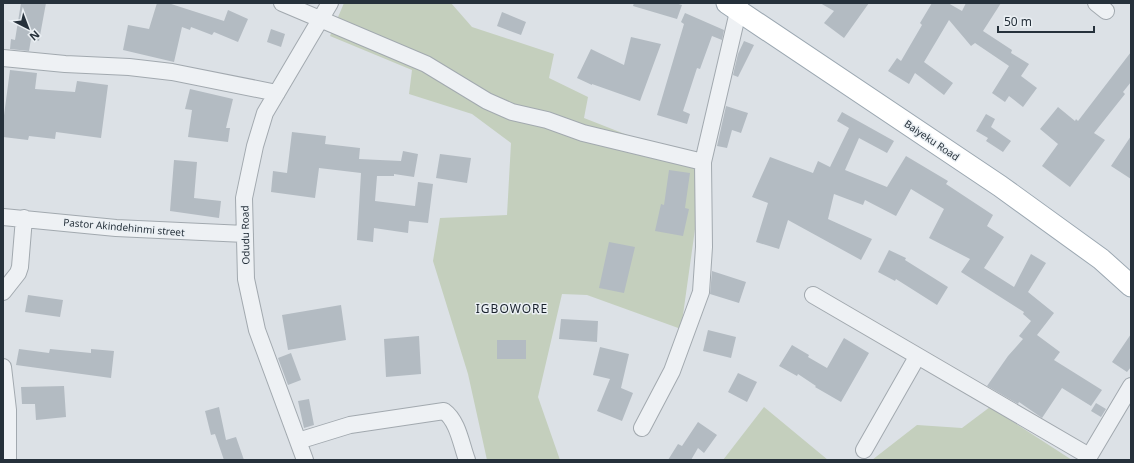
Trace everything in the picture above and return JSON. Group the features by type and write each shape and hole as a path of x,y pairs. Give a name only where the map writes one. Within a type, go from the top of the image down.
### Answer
{"main road":[{"name":"Baiyeku Road","path":"735,6 1000,186 1101,259 1130,283"}],"street":[{"path":"282,3 426,64 487,101 512,112 547,120 583,133 703,162"},
{"name":"Odudu Road","path":"300,454 257,330 246,279 244,198 255,146 265,113 330,3"},
{"path":"642,428 672,371 701,292 704,246 703,162 735,6"},
{"path":"3,58 65,64 129,66 172,72 277,93"},
{"name":"Pastor Akindehinmi street","path":"3,217 116,228 245,234"},
{"path":"3,292 18,273 20,267 24,218"},
{"path":"813,295 1088,458 1131,386"},
{"path":"864,450 917,357"},
{"path":"3,367 8,410 8,460"},
{"path":"300,454 350,425 444,411 450,415 454,423 467,460"}],"green space":[{"path":"344,3 451,3 472,27 554,54 549,78 588,97 584,118 704,165 681,329 587,295 562,294 538,397 560,460 487,460 468,374 433,261 440,218 507,215 511,143 472,114 409,94 412,70 330,36"},
{"path":"764,407 828,460 723,460"},
{"path":"990,407 1072,460 872,460 917,425 962,428"}],"building":[{"path":"21,3 46,3 39,41 31,39 29,51 10,49 11,39 15,40"},
{"path":"157,3 168,3 224,21 228,10 248,19 238,42 214,32 212,35 191,27 190,30 182,27 174,62 123,50 128,25 149,29"},
{"path":"634,3 675,3 682,5 677,19 633,6"},
{"path":"820,3 869,3 844,38 824,23 834,11"},
{"path":"932,3 948,3 962,11 966,3 1001,3 983,31 1012,50 1011,53 1029,64 1021,76 1037,88 1023,107 1009,96 1005,102 992,93 1009,66 975,43 971,46 949,20 924,62 953,83 944,95 915,73 909,84 888,71 897,58 901,61 922,25 920,23"},
{"path":"502,12 526,22 521,35 497,26"},
{"path":"685,13 724,30 722,40 712,36 700,69 697,68 683,111 690,114 687,124 657,115 684,24 681,22"},
{"path":"271,29 285,34 281,47 267,42"},
{"path":"631,37 661,44 640,101 592,85 577,78 591,49 624,65"},
{"path":"744,41 754,45 738,77 733,75 738,54"},
{"path":"1131,52 1131,82 1123,92 1125,94 1094,133 1105,140 1070,187 1042,166 1058,144 1040,129 1058,107 1075,121 1076,119 1078,121"},
{"path":"10,70 37,73 35,89 75,92 77,81 108,85 101,138 56,132 55,139 29,136 28,140 3,137 3,123"},
{"path":"190,89 233,99 226,128 230,128 228,142 188,137 192,110 185,109"},
{"path":"726,106 748,113 741,133 732,130 727,148 717,146"},
{"path":"842,112 894,141 887,153 859,138 845,170 887,187 906,156 948,181 946,184 993,215 987,226 1004,237 984,268 1014,287 1031,254 1046,263 1028,292 1054,313 1037,335 1060,352 1054,360 1102,390 1091,406 1062,388 1042,418 1019,402 1018,404 987,386 1008,356 1023,339 1019,336 1031,321 1023,314 1024,312 961,272 970,259 929,238 944,209 911,189 896,216 865,200 863,205 834,194 828,219 872,239 861,260 788,220 779,249 756,242 768,203 752,197 770,157 813,173 818,161 830,167 849,128 837,121"},
{"path":"986,114 995,119 991,127 1011,141 1003,152 986,141 988,138 976,131"},
{"path":"292,132 326,136 325,144 360,148 359,159 401,161 403,151 418,154 414,177 394,174 394,176 377,176 375,201 415,206 418,182 433,184 428,223 409,221 408,233 374,228 373,242 357,240 361,173 319,168 315,198 271,192 273,171 287,173"},
{"path":"1131,136 1131,179 1111,166"},
{"path":"440,154 471,158 467,183 436,178"},
{"path":"174,160 197,162 194,198 221,201 219,218 170,211"},
{"path":"669,170 690,173 685,208 689,209 683,236 655,231 661,204 664,205"},
{"path":"609,242 635,247 624,293 599,288"},
{"path":"889,250 906,258 905,260 948,287 937,305 896,279 895,281 878,272"},
{"path":"712,271 746,282 739,303 710,294"},
{"path":"28,295 63,300 60,317 25,312"},
{"path":"341,305 346,340 288,350 282,315"},
{"path":"561,319 598,321 597,342 559,339"},
{"path":"708,330 736,337 731,358 703,351"},
{"path":"1131,334 1131,367 1127,372 1112,362"},
{"path":"419,336 421,374 386,377 384,339"},
{"path":"844,338 869,353 841,402 815,387 816,386 798,374 797,376 779,366 792,345 809,355 808,357 827,368"},
{"path":"497,340 526,340 526,359 497,359"},
{"path":"600,347 629,354 621,388 633,393 622,421 597,411 610,379 593,375"},
{"path":"19,349 49,353 50,349 91,353 91,349 114,351 111,378 16,365"},
{"path":"291,353 301,380 288,385 278,358"},
{"path":"738,373 757,382 747,402 728,392"},
{"path":"64,386 66,417 36,420 35,404 22,404 21,387"},
{"path":"309,399 314,425 304,428 298,401"},
{"path":"1096,403 1106,409 1101,417 1091,411"},
{"path":"219,407 226,440 236,437 244,460 224,460 215,434 211,435 205,411"},
{"path":"698,422 717,435 704,453 698,448 691,460 668,460 678,444 682,446"}],"district":[{"name":"IGBOWORE","path":"512,309"}]}
